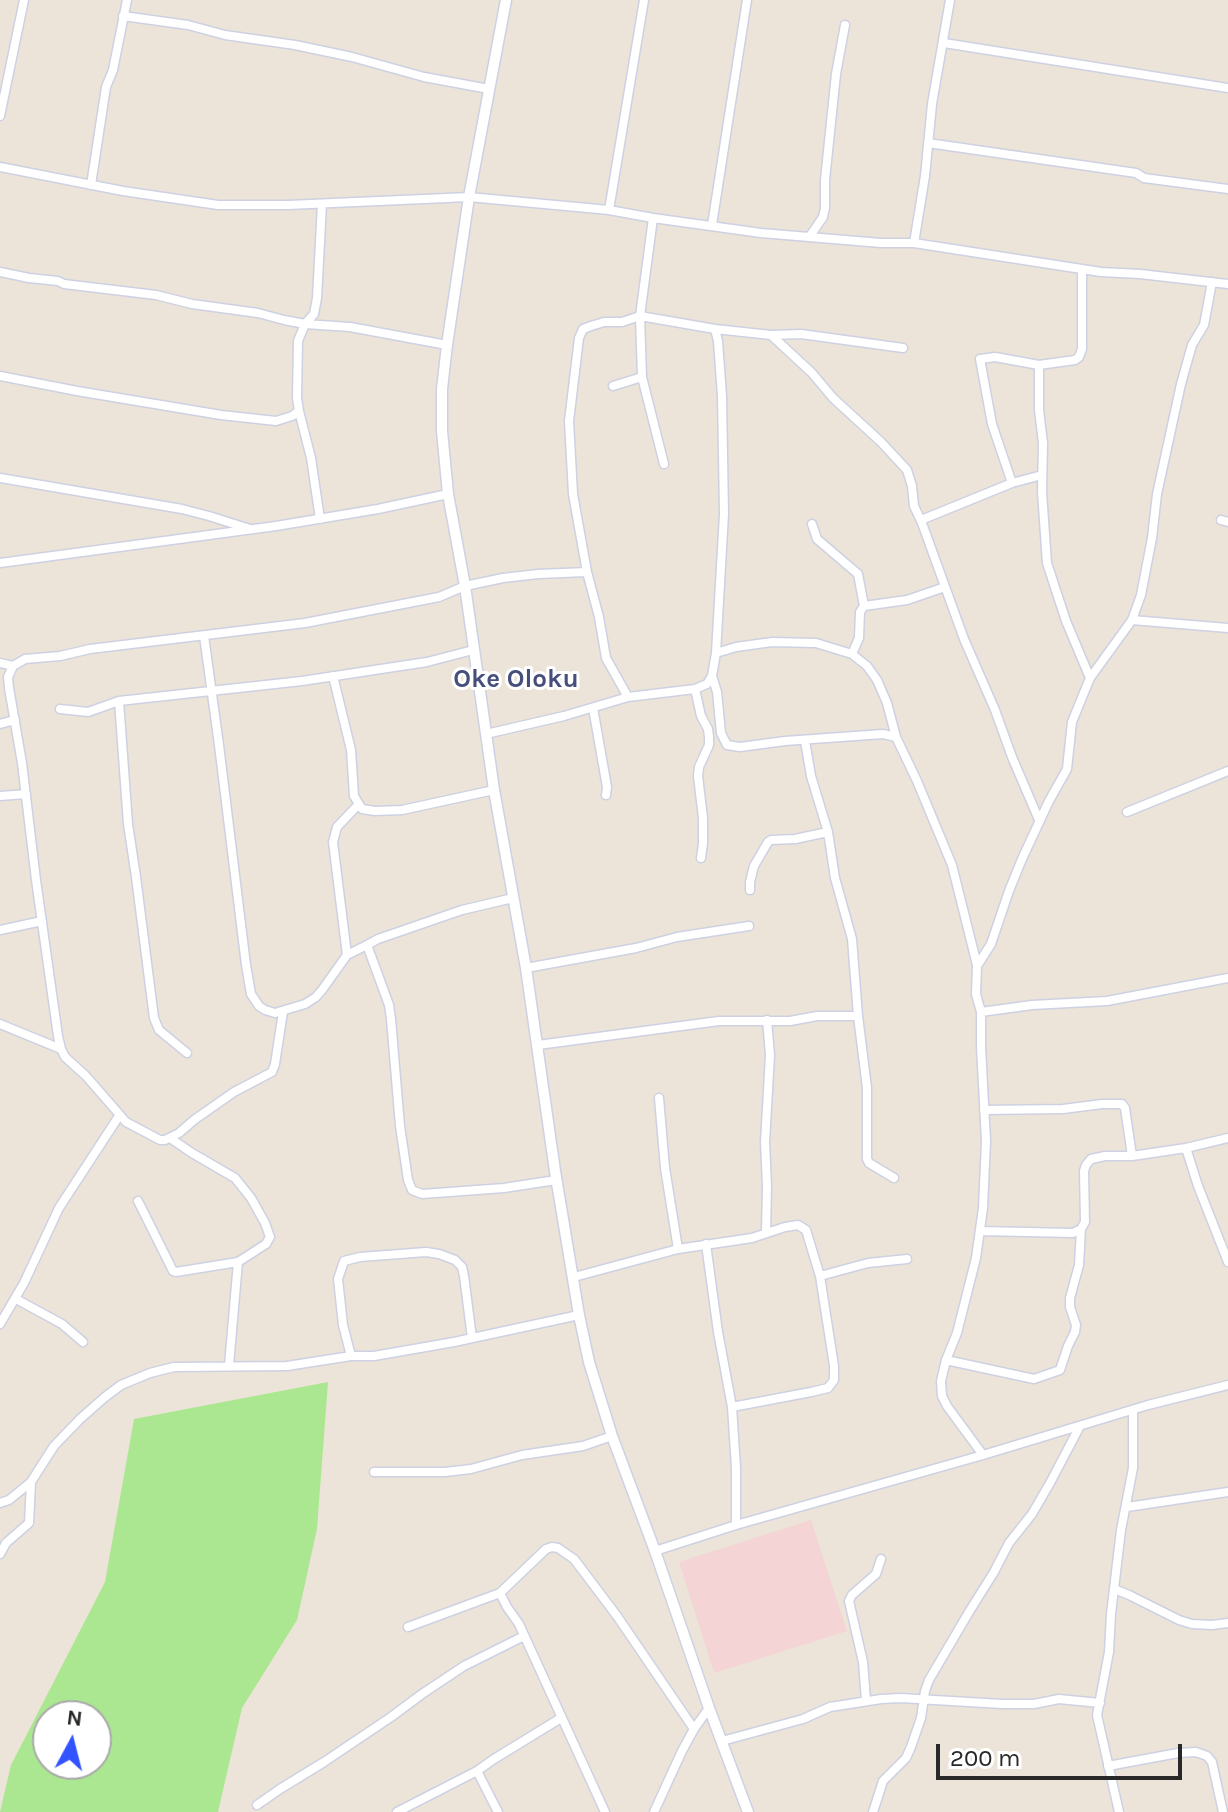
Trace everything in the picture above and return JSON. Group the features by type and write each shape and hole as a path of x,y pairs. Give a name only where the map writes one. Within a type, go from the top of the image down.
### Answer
{"street":[{"path":"0,116 24,0"},
{"path":"91,185 105,95 127,0"},
{"path":"506,0 469,197 447,345 442,417 448,494 465,586 494,790 526,968 556,1180 589,1362 612,1436 748,1812"},
{"path":"609,210 644,0"},
{"path":"712,225 747,0"},
{"path":"914,243 932,104 950,0"},
{"path":"123,16 295,45 424,77 489,89"},
{"path":"810,236 823,217 825,208 836,74 845,25"},
{"path":"944,43 1228,88"},
{"path":"928,143 1228,189"},
{"path":"0,167 168,199 218,205 469,197 609,210 761,233 914,243 1082,269 1228,284"},
{"path":"320,519 311,458 297,398 298,341 305,324 314,314 317,298 322,204"},
{"path":"653,218 640,316 642,377 664,464"},
{"path":"1012,483 992,424 980,359 995,357 1039,365 1079,357 1082,349 1082,269"},
{"path":"0,272 64,284 156,295 305,324 350,327 447,345"},
{"path":"977,966 991,944 1039,820 1067,769 1072,722 1090,678 1132,620 1146,576 1157,494 1181,384 1192,345 1204,325 1212,282"},
{"path":"628,697 606,658 573,494 569,421 579,338 583,329 640,316 715,329 771,335 801,334 903,348"},
{"path":"486,734 628,697 695,689 707,684 712,676 724,514 722,396 715,329"},
{"path":"771,335 907,470 914,506 964,639 1039,820"},
{"path":"1039,365 1047,563 1066,621 1090,678"},
{"path":"0,376 221,415 276,421 299,411"},
{"path":"613,386 642,377"},
{"path":"921,520 1012,483 1042,475"},
{"path":"0,478 182,509 252,530"},
{"path":"0,563 252,530 448,494"},
{"path":"812,524 817,539 858,574 864,606 860,612 859,638 852,654"},
{"path":"283,1012 272,1072 234,1092 170,1138 160,1140 126,1122 65,1057 61,1049 8,677 13,666 25,659 90,649 305,623 368,612 439,597 465,586 538,574 587,572"},
{"path":"864,606 907,600 945,587"},
{"path":"1132,620 1228,628"},
{"path":"204,636 251,994 259,1006 275,1013 305,1004 316,997 347,955 378,939 462,910 513,898"},
{"path":"716,653 736,647 798,641 852,654 867,666 887,703 896,737 952,865 977,966 985,1161 976,1258 941,1381 942,1396 947,1406 983,1455"},
{"path":"60,709 88,712 119,701 333,676 427,662 473,650"},
{"path":"0,663 13,666"},
{"path":"333,676 351,750 353,790 358,805 367,811 402,810 494,790"},
{"path":"712,676 717,692 721,733 727,745 740,747 883,734 896,737"},
{"path":"695,689 709,737 698,776 703,818 701,858"},
{"path":"119,701 128,824 154,1018 159,1030 187,1053"},
{"path":"593,708 606,795"},
{"path":"0,724 15,720"},
{"path":"805,741 811,776 828,832 835,878 852,939 867,1088 867,1159 894,1178"},
{"path":"1127,812 1228,771"},
{"path":"0,796 26,794"},
{"path":"347,955 333,842 337,827 358,805"},
{"path":"750,890 754,866 768,842 828,832"},
{"path":"0,930 42,921"},
{"path":"526,968 636,948 677,937 749,926"},
{"path":"367,945 389,1005 400,1126 412,1190 422,1194 504,1188 556,1180"},
{"path":"981,1012 1032,1005 1107,1001 1228,978"},
{"path":"538,1045 719,1021 790,1021 817,1016 858,1016"},
{"path":"766,1232 765,1142 770,1055 767,1020"},
{"path":"0,1024 61,1049"},
{"path":"659,1098 665,1168 678,1249"},
{"path":"984,1110 1063,1109 1122,1104 1132,1156"},
{"path":"0,1324 16,1299 59,1208 119,1116"},
{"path":"138,1201 173,1271 238,1262 266,1244 270,1237 251,1198 235,1178 170,1138"},
{"path":"946,1360 1034,1379 1060,1370 1076,1325 1070,1298 1079,1265 1081,1229 1085,1222 1086,1165 1091,1159 1105,1156 1132,1156 1228,1138"},
{"path":"1186,1148 1228,1262"},
{"path":"574,1277 678,1249 752,1238 798,1225 806,1230 820,1276 834,1380 828,1388 732,1407"},
{"path":"980,1231 1073,1233 1081,1229"},
{"path":"706,1244 732,1407 736,1525"},
{"path":"351,1356 343,1325 338,1279 344,1261 360,1257 426,1252 455,1260 462,1267 464,1276 472,1338"},
{"path":"820,1276 868,1263 907,1259"},
{"path":"229,1365 238,1262"},
{"path":"16,1299 62,1324 83,1342"},
{"path":"0,1503 9,1500 31,1482 54,1446 80,1419 121,1385 150,1373 174,1367 287,1366 386,1354 579,1315"},
{"path":"655,1551 736,1525 1228,1385"},
{"path":"1119,1812 1097,1715 1109,1652 1121,1530 1133,1468 1133,1410"},
{"path":"873,1812 883,1781 906,1758 921,1718 929,1680 1009,1543 1032,1514 1080,1426"},
{"path":"374,1472 471,1469 522,1455 583,1446 612,1436"},
{"path":"0,1554 6,1543 29,1523 31,1482"},
{"path":"1127,1507 1228,1492"},
{"path":"408,1627 500,1593 546,1549 558,1548 574,1559 617,1616 694,1729"},
{"path":"866,1701 863,1662 849,1601 876,1574 881,1559"},
{"path":"1114,1589 1192,1624 1228,1623"},
{"path":"500,1593 524,1636 605,1812"},
{"path":"257,1805 464,1666 524,1636"},
{"path":"722,1741 803,1719 830,1707 866,1701 901,1698 1034,1704 1059,1699 1100,1703"},
{"path":"654,1812 694,1729 709,1708"},
{"path":"397,1812 477,1771 561,1718"},
{"path":"1108,1766 1178,1753 1196,1752 1207,1756 1212,1762 1223,1812"},
{"path":"477,1771 498,1812"}],"shaded area":[{"path":"811,1520 847,1631 714,1673 679,1562"}],"green space":[{"path":"328,1382 317,1529 297,1620 242,1708 218,1812 0,1812 11,1765 32,1724 32,1780 112,1780 112,1700 44,1700 105,1582 134,1419"}],"district":[{"name":"Oke Oloku","path":"516,680"}]}
